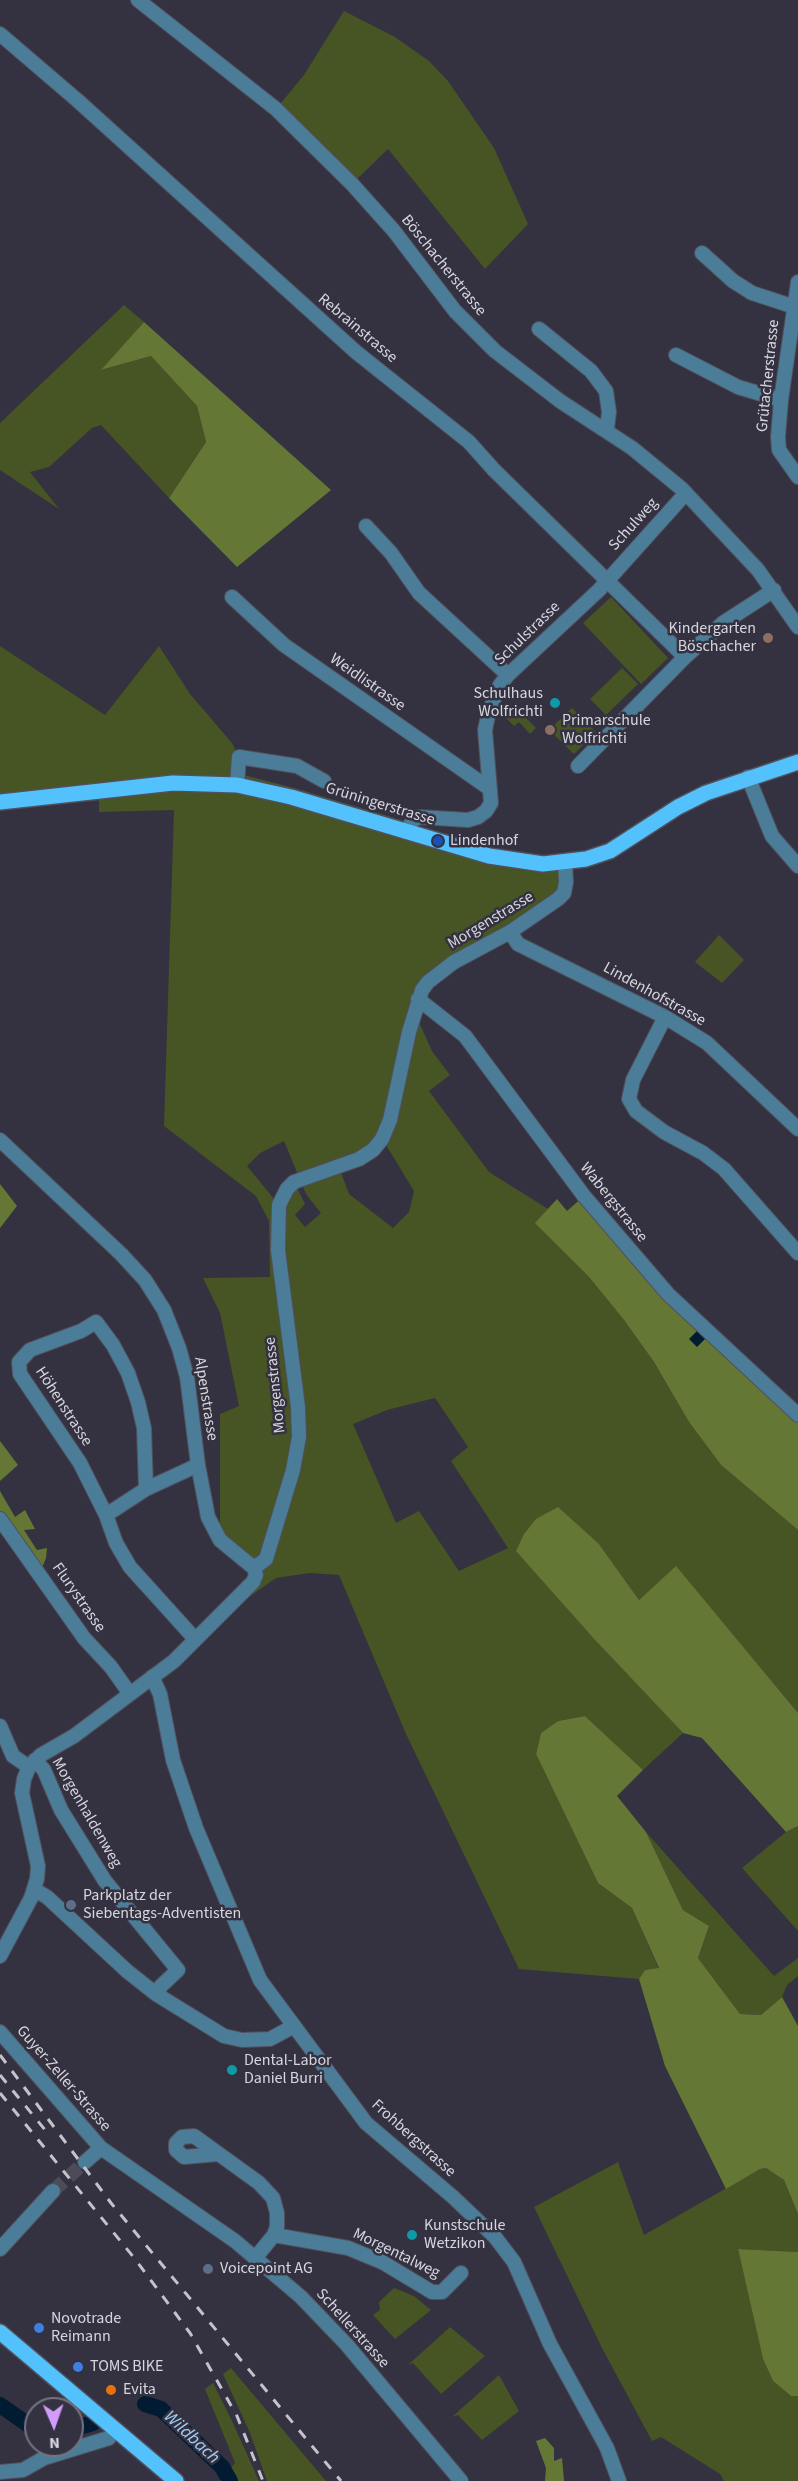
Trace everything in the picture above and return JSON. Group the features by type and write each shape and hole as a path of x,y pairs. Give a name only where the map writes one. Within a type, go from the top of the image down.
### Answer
{"main road":[{"name":"Grüningerstrasse","path":"0,802 173,783 237,785 291,796 499,859 543,864 565,863 610,851 687,802 706,793 798,762"},
{"path":"0,2332 176,2481"}],"street":[{"name":"Böschacherstrasse","path":"138,0 276,109 352,184 394,231 455,311 495,351 560,401 607,429 655,465 686,493 758,570 798,627"},
{"name":"Rebrainstrasse","path":"0,34 77,100 356,352 469,442 494,470 685,657"},
{"path":"702,253 733,281 752,293 796,308"},
{"name":"Grütacherstrasse","path":"798,282 792,368 781,400 779,450 798,477"},
{"path":"539,329 591,371 606,391 609,412 607,429"},
{"path":"676,355 738,387 781,400"},
{"name":"Schulweg","path":"607,580 686,493"},
{"path":"366,526 391,553 419,592 508,675"},
{"name":"Schulstrasse","path":"406,832 413,820 420,817 468,820 486,811 491,803 485,740 486,721 496,694 508,675 607,580"},
{"path":"579,766 685,657 723,623 774,590"},
{"name":"Weidlistrasse","path":"232,597 284,645 490,789"},
{"path":"237,785 239,758 297,766 324,781"},
{"path":"748,777 772,836 798,866"},
{"name":"Morgenstrasse","path":"32,1763 74,1736 174,1661 253,1582 256,1575 255,1568 266,1559 293,1470 299,1437 298,1407 278,1250 279,1205 286,1189 294,1182 359,1159 373,1150 382,1139 390,1120 408,1032 418,999 428,982 453,962 510,932 564,893 565,863"},
{"name":"Lindenhofstrasse","path":"510,932 518,944 665,1017 708,1044 798,1128"},
{"name":"Wabergstrasse","path":"418,999 465,1036 584,1196 668,1294 798,1415"},
{"path":"665,1017 633,1080 629,1099 636,1111 664,1132 703,1152 724,1169 798,1253"},
{"name":"Alpenstrasse","path":"0,1140 121,1254 145,1280 164,1310 188,1377 198,1465 208,1516 214,1530 226,1545 255,1568"},
{"name":"Höhenstrasse","path":"146,1489 144,1428 138,1402 128,1373 113,1345 96,1322 81,1331 30,1350 19,1362 20,1374 80,1463 116,1543 130,1567 195,1639"},
{"path":"105,1515 146,1489 198,1465"},
{"name":"Flurystrasse","path":"0,1519 84,1638 111,1667 130,1694"},
{"name":"Frohbergstrasse","path":"152,1677 160,1694 173,1760 196,1828 250,1960 274,2001 366,2123 453,2197 495,2237 514,2262 550,2344 607,2448 619,2481"},
{"path":"0,1726 13,1756 32,1763 24,1779 22,1793 38,1866 35,1890 0,1956"},
{"name":"Morgenhaldenweg","path":"32,1763 44,1770 61,1810 105,1881 178,1970 156,1994"},
{"path":"35,1890 47,1897 127,1971 156,1994 224,2036 242,2040 270,2039 294,2026"},
{"name":"Guyer-Zeller-Strasse","path":"0,2032 101,2148"},
{"path":"85,2162 101,2148"},
{"name":"Schellerstrasse","path":"101,2148 256,2257 286,2283 326,2323 461,2481"},
{"path":"218,2154 259,2183 273,2198 278,2220 274,2235 256,2257"},
{"path":"0,2249 53,2191"},
{"name":"Morgentalweg","path":"274,2235 348,2247 382,2262 432,2292 442,2292 461,2273"},
{"path":"0,2472 23,2470 44,2458 109,2438"}],"green space":[{"path":"344,11 395,37 429,61 448,81 494,148 528,224 485,269 388,149 352,184 276,109 304,75"},
{"path":"124,305 144,322 102,370 151,356 197,406 206,442 169,498 101,425 92,428 49,467 30,472 59,509 0,470 0,423"},
{"path":"144,322 331,490 237,567 169,498 206,442 197,406 151,356 101,370"},
{"path":"611,597 668,658 641,684 583,623"},
{"path":"0,646 105,715 159,646 190,694 232,743 239,757 240,774 411,823 406,831 499,859 565,863 564,893 428,982 414,1011 432,1051 450,1075 429,1091 489,1172 548,1209 536,1223 589,1277 624,1320 654,1362 689,1422 721,1465 798,1530 798,1713 676,1567 639,1600 599,1544 596,1641 683,1733 643,1770 585,1716 558,1721 541,1733 536,1754 598,1883 632,1908 659,1969 645,1970 639,1979 519,1969 406,1734 339,1575 309,1573 276,1578 249,1597 245,1589 256,1575 220,1540 220,1414 239,1406 220,1313 203,1278 270,1277 269,1221 256,1196 164,1126 174,810 99,812 99,791 0,802","holes":["383,1140 414,1191 409,1212 393,1228 349,1194 339,1167","284,1141 306,1194 321,1213 305,1227 295,1215 305,1204 294,1182 279,1205 247,1166 260,1153","435,1398 468,1447 451,1461 508,1548 459,1571 419,1511 396,1523 353,1424 387,1410"]},
{"path":"622,668 638,684 606,715 590,699"},
{"path":"514,706 536,728 530,734 519,722 514,726 504,716"},
{"path":"572,708 596,732 574,754 549,730"},
{"path":"719,935 744,960 722,983 695,962"},
{"path":"0,1184 17,1206 0,1228"},
{"path":"584,1196 668,1294 798,1416 798,1530 721,1465 689,1422 654,1362 624,1320 589,1277 535,1223 557,1199 567,1211"},
{"path":"0,1441 18,1465 0,1481"},
{"path":"0,1491 15,1517 25,1510 35,1529 24,1530 37,1550 47,1548 40,1573 0,1519"},
{"path":"558,1507 599,1544 639,1600 676,1566 798,1713 798,1826 786,1832 702,1738 683,1733 596,1641 516,1551 524,1534 536,1519"},
{"path":"585,1716 643,1770 617,1796 646,1832 683,1910 709,1926 698,1958 740,2014 761,2015 782,1997 798,2026 798,2214 784,2180 766,2168 760,2169 726,2189 665,2066 639,1979 645,1970 659,1968 632,1908 598,1883 536,1754 541,1733 558,1721"},
{"path":"798,1826 798,1931 742,1868 786,1832"},
{"path":"646,1832 774,1976 798,1958 798,1976 787,1985 782,1997 761,2015 740,2014 698,1958 709,1926 683,1910"},
{"path":"618,2162 644,2235 760,2169 766,2168 784,2180 798,2214 798,2252 738,2249 763,2359 773,2381 791,2396 798,2396 798,2481 724,2481 720,2474 661,2437 652,2441 602,2348 534,2207"},
{"path":"738,2249 798,2252 798,2396 791,2396 773,2381 763,2359"},
{"path":"394,2288 414,2296 431,2310 395,2339 373,2315 380,2310 379,2302"},
{"path":"450,2327 485,2356 441,2394 413,2363 408,2365"},
{"path":"231,2368 326,2481 267,2481 250,2433 223,2374"},
{"path":"499,2375 519,2411 482,2440 458,2415 452,2417"},
{"path":"213,2383 259,2481 219,2481 235,2463 205,2389"},
{"path":"545,2438 554,2448 554,2461 562,2458 564,2481 545,2481 546,2468 536,2441"}],"water":[{"path":"698,1330 706,1338 697,1347 689,1339"}],"waterway":[{"name":"Wildbach","path":"145,2404 161,2409 222,2467 230,2481"},
{"name":"Wildbach","path":"0,2405 24,2422"},
{"name":"Wildbach","path":"84,2426 93,2423"}],"tunnel":[{"path":"53,2191 85,2162"}],"railway":[{"path":"0,2055 111,2203 341,2481"},
{"path":"0,2075 46,2131"},
{"path":"0,2093 135,2259 190,2333 237,2416 263,2481"}],"place":[{"name":"Kindergarten Böschacher","path":"768,638"},
{"name":"Schulhaus Wolfrichti","path":"555,703"},
{"name":"Primarschule Wolfrichti","path":"550,730"},
{"name":"Lindenhof","path":"438,841"},
{"name":"Parkplatz der Siebentags-Adventisten","path":"71,1905"},
{"name":"Dental-Labor Daniel Burri","path":"232,2070"},
{"name":"Kunstschule Wetzikon","path":"412,2235"},
{"name":"Voicepoint AG","path":"208,2269"},
{"name":"Novotrade Reimann","path":"39,2328"},
{"name":"TOMS BIKE","path":"78,2367"},
{"name":"Evita","path":"111,2390"}]}
